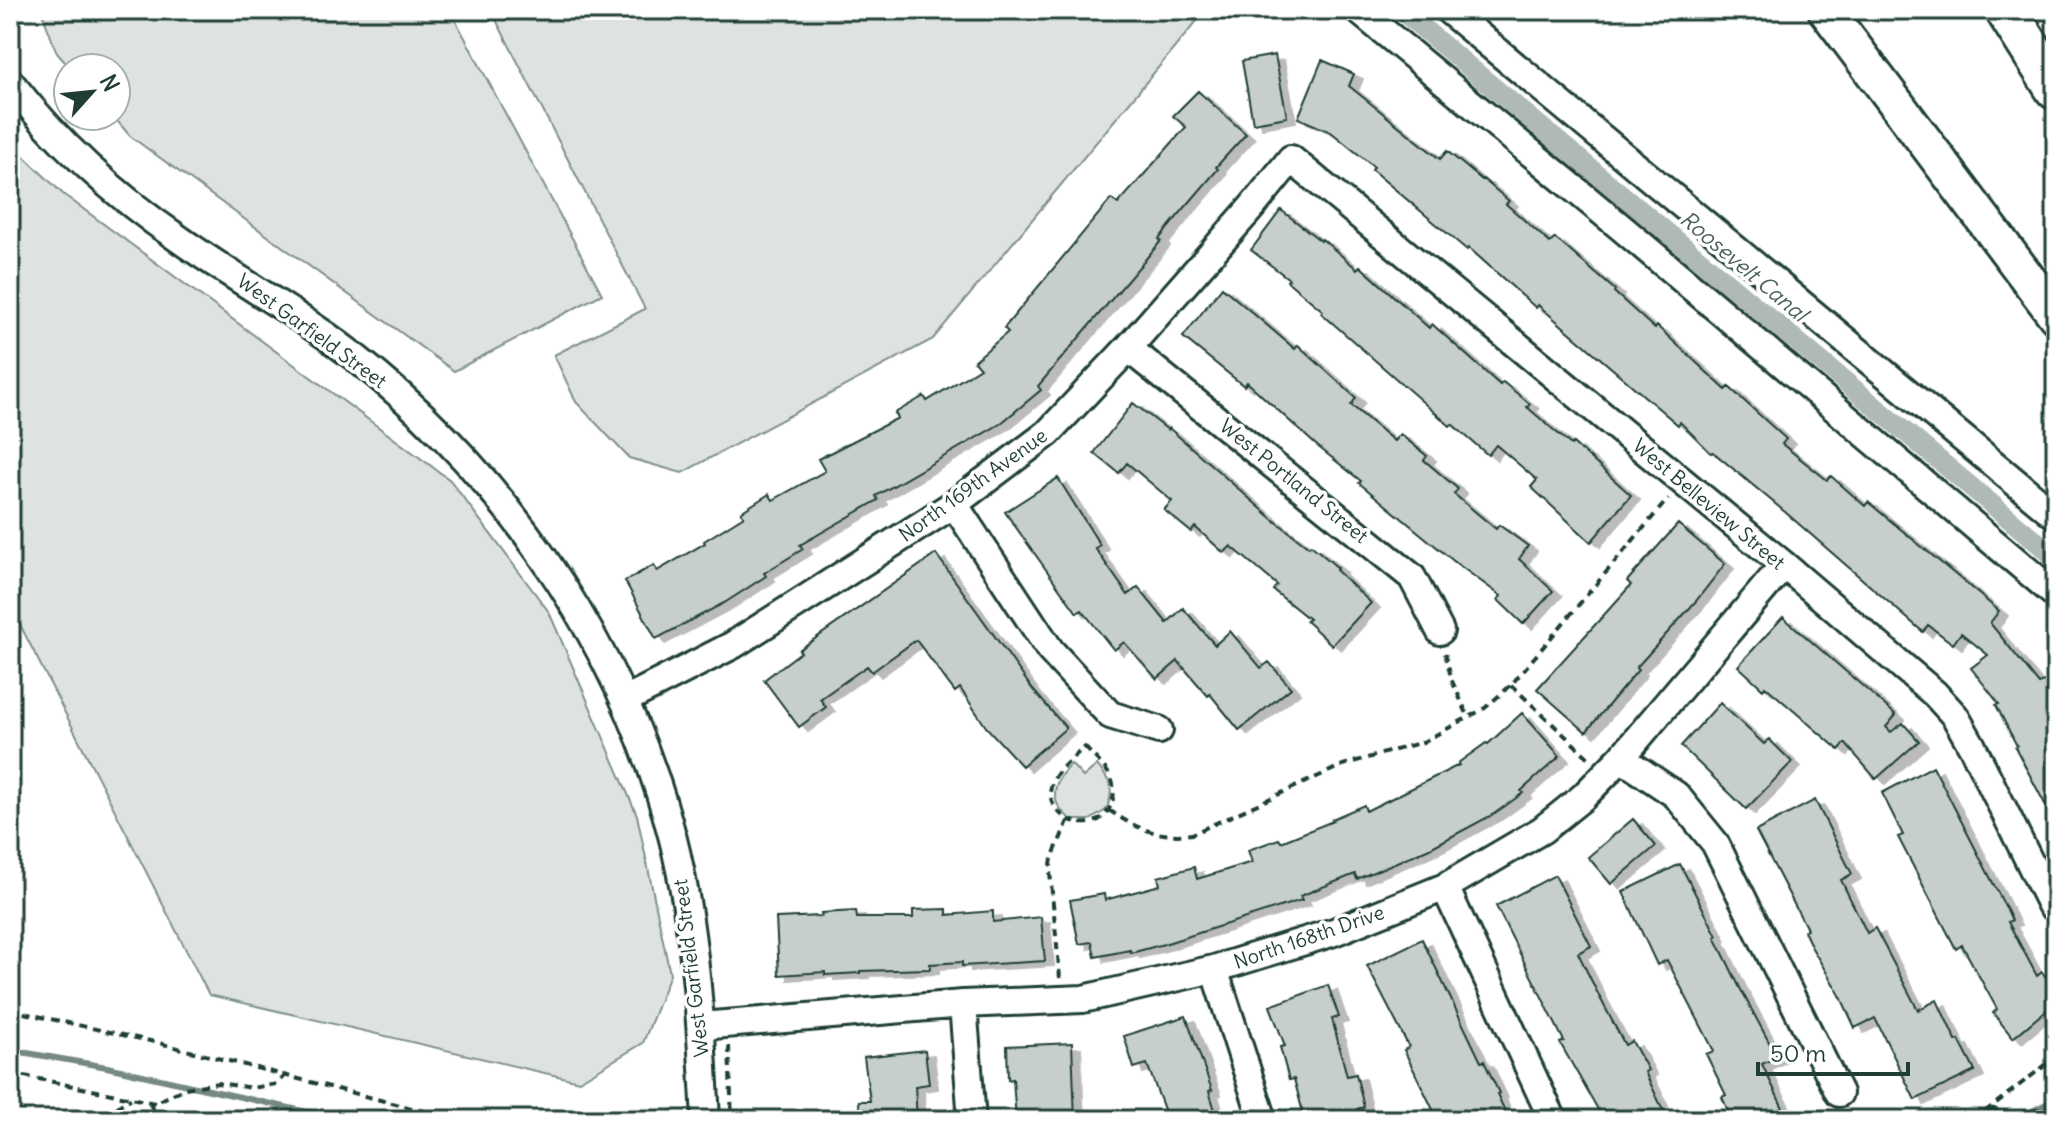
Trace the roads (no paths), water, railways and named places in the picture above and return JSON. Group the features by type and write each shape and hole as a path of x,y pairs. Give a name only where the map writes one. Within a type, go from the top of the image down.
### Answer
{"highway":[{"path":"2006,10 2056,89"}],"main road":[{"path":"1826,10 2056,316"}],"street":[{"path":"1358,10 2056,595"},
{"path":"1448,10 2056,516"},
{"name":"West Garfield Street","path":"10,82 50,129 138,208 176,238 328,337 426,417 507,507 539,552 572,602 625,700 650,764 672,838 691,930 701,1026 706,1120"},
{"name":"North 169th Avenue","path":"625,700 733,645 954,504 1048,433 1128,348 1291,159"},
{"name":"West Belleview Street","path":"1291,159 1784,565 1935,694 1955,716 2051,905 2056,907"},
{"name":"West Portland Street","path":"1128,348 1412,577 1440,631"},
{"path":"954,504 1050,650 1110,715 1159,730"},
{"name":"North 168th Drive","path":"701,1026 963,1004 1083,999 1214,969 1334,932 1445,887 1542,830 1583,797 1614,766 1784,565"},
{"path":"1614,766 1676,795 1715,843 1839,1093"},
{"path":"1445,887 1553,1120"},
{"path":"1214,969 1263,1120"},
{"path":"963,1004 972,1120"}],"waterway":[{"name":"Roosevelt Canal","path":"1401,10 2056,558"},
{"path":"10,1050 107,1067 343,1120"},
{"path":"2015,1120 2056,1099"}]}
